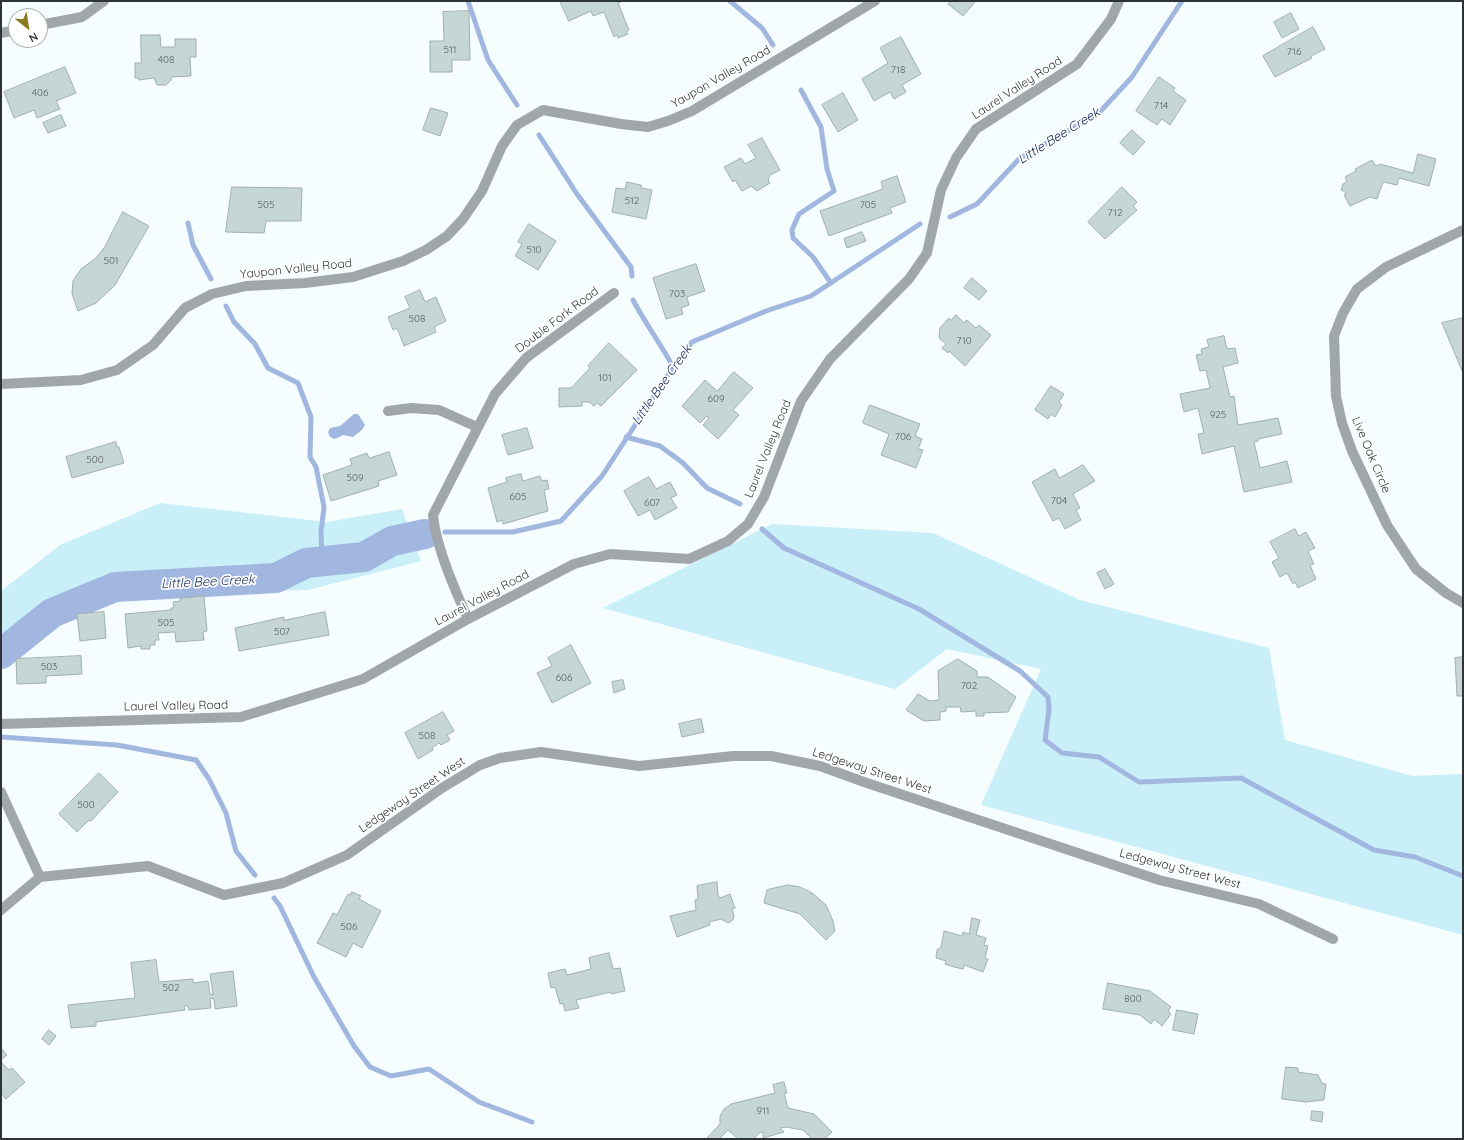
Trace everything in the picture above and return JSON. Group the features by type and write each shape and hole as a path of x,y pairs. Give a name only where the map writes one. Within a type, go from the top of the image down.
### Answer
{"street":[{"path":"48,23 82,17 104,1"},
{"name":"Yaupon Valley Road","path":"1,384 81,380 117,370 153,345 185,308 212,294 246,286 306,283 353,277 403,260 426,250 447,236 463,219 482,191 502,146 517,125 542,110 642,126 668,121 692,111 874,1"},
{"name":"Laurel Valley Road","path":"1,724 241,717 363,679 468,619 574,564 610,554 688,559 728,540 748,524 764,497 801,401 830,359 909,279 927,253 941,190 956,158 976,129 1077,64 1110,19 1119,1"},
{"name":"Live Oak Circle","path":"1463,230 1386,267 1357,289 1343,313 1334,336 1336,396 1342,424 1352,451 1387,525 1416,569 1446,593 1463,603"},
{"name":"Double Fork Road","path":"468,619 436,535 433,515 477,426 495,394 526,358 614,293"},
{"path":"388,411 411,408 439,410 477,426"},
{"name":"Ledgeway Street West","path":"40,877 148,866 224,894 283,883 330,863 347,854 442,788 480,765 500,758 541,752 639,766 733,756 771,756 820,766 1159,880 1259,904 1333,938"},
{"path":"1,792 40,877 1,910"}],"shaded area":[{"path":"160,503 327,522 402,509 421,561 308,590 112,594 56,619 1,662 1,591 60,545"},
{"path":"772,524 933,533 1080,600 1269,648 1285,740 1412,776 1463,774 1463,935 981,805 1041,669 947,649 895,689 603,608"}],"water":[{"path":"354,414 358,414 365,425 362,430 353,437 343,435 335,439 330,437 328,432 330,428 340,426"}],"building":[{"path":"560,1 623,1 618,3 629,30 626,32 628,34 618,38 617,35 614,37 604,12 593,16 591,11 569,21"},
{"path":"951,1 976,1 963,16 948,4"},
{"path":"469,11 470,60 452,60 452,72 430,72 430,41 444,41 443,12"},
{"path":"1291,13 1299,29 1282,38 1274,22"},
{"path":"1313,27 1325,49 1311,56 1312,58 1275,77 1263,56"},
{"path":"141,35 160,35 161,47 175,47 175,39 196,39 196,57 190,57 191,76 171,77 171,80 166,85 157,85 154,78 139,80 139,78 135,78 135,63 141,63"},
{"path":"901,37 921,74 902,85 906,92 894,99 890,92 874,101 862,79 888,63 880,48"},
{"path":"65,67 76,93 56,101 60,109 37,118 34,110 14,118 4,92"},
{"path":"1159,77 1175,88 1173,91 1186,100 1170,125 1162,119 1157,125 1136,111"},
{"path":"843,93 858,120 838,132 822,105"},
{"path":"431,108 448,113 440,136 423,130"},
{"path":"61,115 66,126 48,133 43,123"},
{"path":"1132,130 1145,142 1133,155 1120,143"},
{"path":"762,138 780,170 770,175 768,180 770,183 757,191 751,186 742,191 735,180 733,182 724,167 741,158 745,164 756,158 748,145"},
{"path":"1418,154 1436,159 1429,186 1399,178 1397,185 1383,182 1377,199 1370,197 1350,206 1344,195 1346,195 1345,192 1341,190 1343,184 1347,181 1345,177 1356,171 1355,169 1372,160 1376,166 1380,164 1413,173"},
{"path":"897,176 906,202 890,208 892,213 829,236 820,211 883,189 881,182"},
{"path":"627,182 641,185 641,188 652,190 646,219 612,212 616,188 625,189"},
{"path":"232,187 302,188 301,221 266,221 264,233 226,232"},
{"path":"1122,187 1137,202 1133,206 1137,210 1105,239 1088,222"},
{"path":"123,212 149,226 115,285 96,303 78,311 72,294 73,281 81,269 96,258 104,248"},
{"path":"529,224 556,241 538,270 515,256 522,244 518,242"},
{"path":"862,232 866,241 847,248 844,239"},
{"path":"696,264 705,291 687,297 689,305 681,308 683,314 666,319 653,278"},
{"path":"972,278 987,291 979,300 964,288"},
{"path":"420,290 425,302 436,297 446,321 434,327 436,332 404,346 397,328 393,330 388,317 410,308 405,297"},
{"path":"956,315 964,323 967,320 976,328 979,325 991,335 965,366 949,351 948,353 942,348 946,344 939,338 940,328 949,318 951,320"},
{"path":"1463,318 1463,373 1442,323"},
{"path":"1224,336 1227,349 1235,348 1238,363 1223,367 1230,397 1234,396 1238,425 1278,418 1282,434 1258,439 1258,441 1254,442 1260,468 1287,461 1292,482 1244,492 1234,446 1202,454 1198,434 1204,433 1198,408 1184,412 1180,394 1210,388 1206,370 1200,371 1196,355 1202,354 1201,349 1209,347 1207,340"},
{"path":"609,343 637,370 601,406 597,403 594,406 589,402 582,402 582,406 559,407 559,388 571,388 590,368 588,366"},
{"path":"734,372 753,388 733,410 739,415 718,439 703,425 709,418 707,416 700,423 682,406 705,380 717,391"},
{"path":"1051,386 1064,394 1059,402 1062,405 1055,417 1051,414 1048,419 1035,410"},
{"path":"870,405 920,424 915,436 922,439 918,449 923,450 916,468 881,455 889,434 863,423"},
{"path":"527,428 533,448 508,455 502,435"},
{"path":"116,442 124,463 72,478 66,457"},
{"path":"389,452 397,475 378,481 379,486 331,501 323,475 352,465 350,459 367,453 369,458"},
{"path":"1083,465 1095,481 1073,494 1080,508 1076,510 1081,520 1065,529 1059,518 1053,521 1032,482 1055,469 1059,478"},
{"path":"521,474 523,481 540,476 542,481 547,480 549,489 544,490 548,511 503,524 502,520 497,522 488,488 507,482 506,478"},
{"path":"649,477 656,489 670,482 677,495 671,498 677,508 655,520 650,510 638,516 624,491"},
{"path":"1295,529 1299,536 1306,532 1315,548 1308,551 1314,564 1310,565 1316,579 1298,588 1295,582 1293,584 1287,573 1280,577 1272,562 1279,558 1270,542"},
{"path":"1105,569 1114,584 1105,589 1097,573"},
{"path":"204,596 207,631 203,632 204,640 176,642 175,632 158,633 159,640 155,640 155,645 150,645 150,649 141,649 141,646 128,648 125,614 171,610 171,608 174,608 173,602 180,601 180,599"},
{"path":"104,612 106,638 80,641 77,614"},
{"path":"325,612 329,635 239,651 235,628 284,617 284,620"},
{"path":"571,645 591,683 552,703 537,673 552,666 548,658"},
{"path":"81,656 82,674 46,676 46,683 17,684 16,659"},
{"path":"1463,657 1463,696 1457,696 1455,658"},
{"path":"958,659 977,671 977,677 988,677 1016,697 1008,712 984,713 984,716 976,716 976,711 961,712 960,707 946,707 946,711 940,712 940,720 924,721 906,710 918,694 930,701 939,700 938,671"},
{"path":"623,680 625,689 614,693 612,682"},
{"path":"443,712 454,731 447,735 450,740 441,745 439,743 432,748 433,750 418,759 405,733"},
{"path":"701,719 704,732 682,737 679,724"},
{"path":"99,773 118,792 91,821 89,820 77,832 59,814"},
{"path":"717,882 718,895 720,898 730,894 735,908 732,909 734,916 733,920 728,923 721,919 709,922 710,925 677,937 670,916 696,910 695,900 698,899 697,886"},
{"path":"788,885 800,887 812,893 826,905 833,921 835,931 826,940 800,914 764,903 767,890"},
{"path":"352,892 361,896 359,899 381,911 362,948 353,943 346,957 317,943 333,913 337,915 348,894 350,895"},
{"path":"972,918 980,920 976,935 986,938 984,945 988,946 985,958 988,959 983,972 964,965 963,969 954,967 945,964 946,961 936,958 937,950 941,947 944,931 962,936 963,932 969,934"},
{"path":"609,953 613,969 620,968 625,991 611,994 611,992 576,1000 579,1008 565,1011 563,1003 560,1004 555,987 551,988 548,973 565,969 567,975 591,969 589,958"},
{"path":"156,960 159,982 193,979 193,983 208,981 210,994 213,995 210,974 233,971 237,1006 215,1009 214,999 210,998 211,1008 189,1010 188,1006 184,1006 185,1010 96,1022 96,1026 71,1028 68,1005 135,998 131,963"},
{"path":"1108,983 1150,991 1171,1007 1168,1011 1171,1014 1162,1026 1154,1019 1151,1024 1140,1015 1103,1009"},
{"path":"1177,1010 1198,1014 1194,1034 1173,1030"},
{"path":"49,1030 56,1036 49,1045 42,1039"},
{"path":"1,1048 7,1055 1,1060"},
{"path":"1,1062 9,1070 12,1068 25,1082 6,1099 1,1094"},
{"path":"1286,1067 1298,1068 1298,1072 1318,1075 1322,1083 1326,1084 1324,1100 1306,1102 1282,1099"},
{"path":"784,1082 787,1093 784,1093 788,1108 814,1114 832,1132 824,1139 812,1139 803,1130 786,1127 780,1128 784,1132 763,1138 763,1132 759,1133 754,1139 738,1139 728,1130 719,1139 706,1139 720,1124 720,1116 724,1109 731,1104 775,1093 773,1085"},
{"path":"1312,1111 1323,1112 1322,1122 1311,1120"}],"waterway":[{"path":"468,1 488,60 517,105"},
{"path":"730,1 762,28 773,45"},
{"name":"Little Bee Creek","path":"950,217 977,204 1019,159 1098,114 1132,77 1182,1"},
{"path":"801,90 821,127 827,169 834,191 799,214 792,230 793,238 813,257 831,283"},
{"path":"539,135 577,194 631,267 632,276"},
{"path":"188,223 193,245 211,279"},
{"name":"Little Bee Creek","path":"445,532 513,532 561,521 602,476 665,379 692,342 766,311 811,296 920,224"},
{"path":"633,300 673,367"},
{"path":"226,306 234,322 255,344 268,368 298,383 311,417 310,457 316,467 324,507 321,532 322,561"},
{"path":"626,437 660,446 683,463 707,488 740,504"},
{"path":"762,529 784,548 919,609 1020,671 1048,697 1049,710 1045,740 1062,753 1099,757 1139,782 1241,778 1374,850 1415,857 1463,876"},
{"name":"Little Bee Creek","path":"1,654 52,613 115,587 276,578 306,563 364,557 392,541 425,534"},
{"path":"1,737 117,745 196,760 209,779 226,813 236,851 255,875"},
{"path":"274,898 280,906 314,977 354,1046 370,1067 391,1076 429,1069 479,1102 532,1122"}]}
